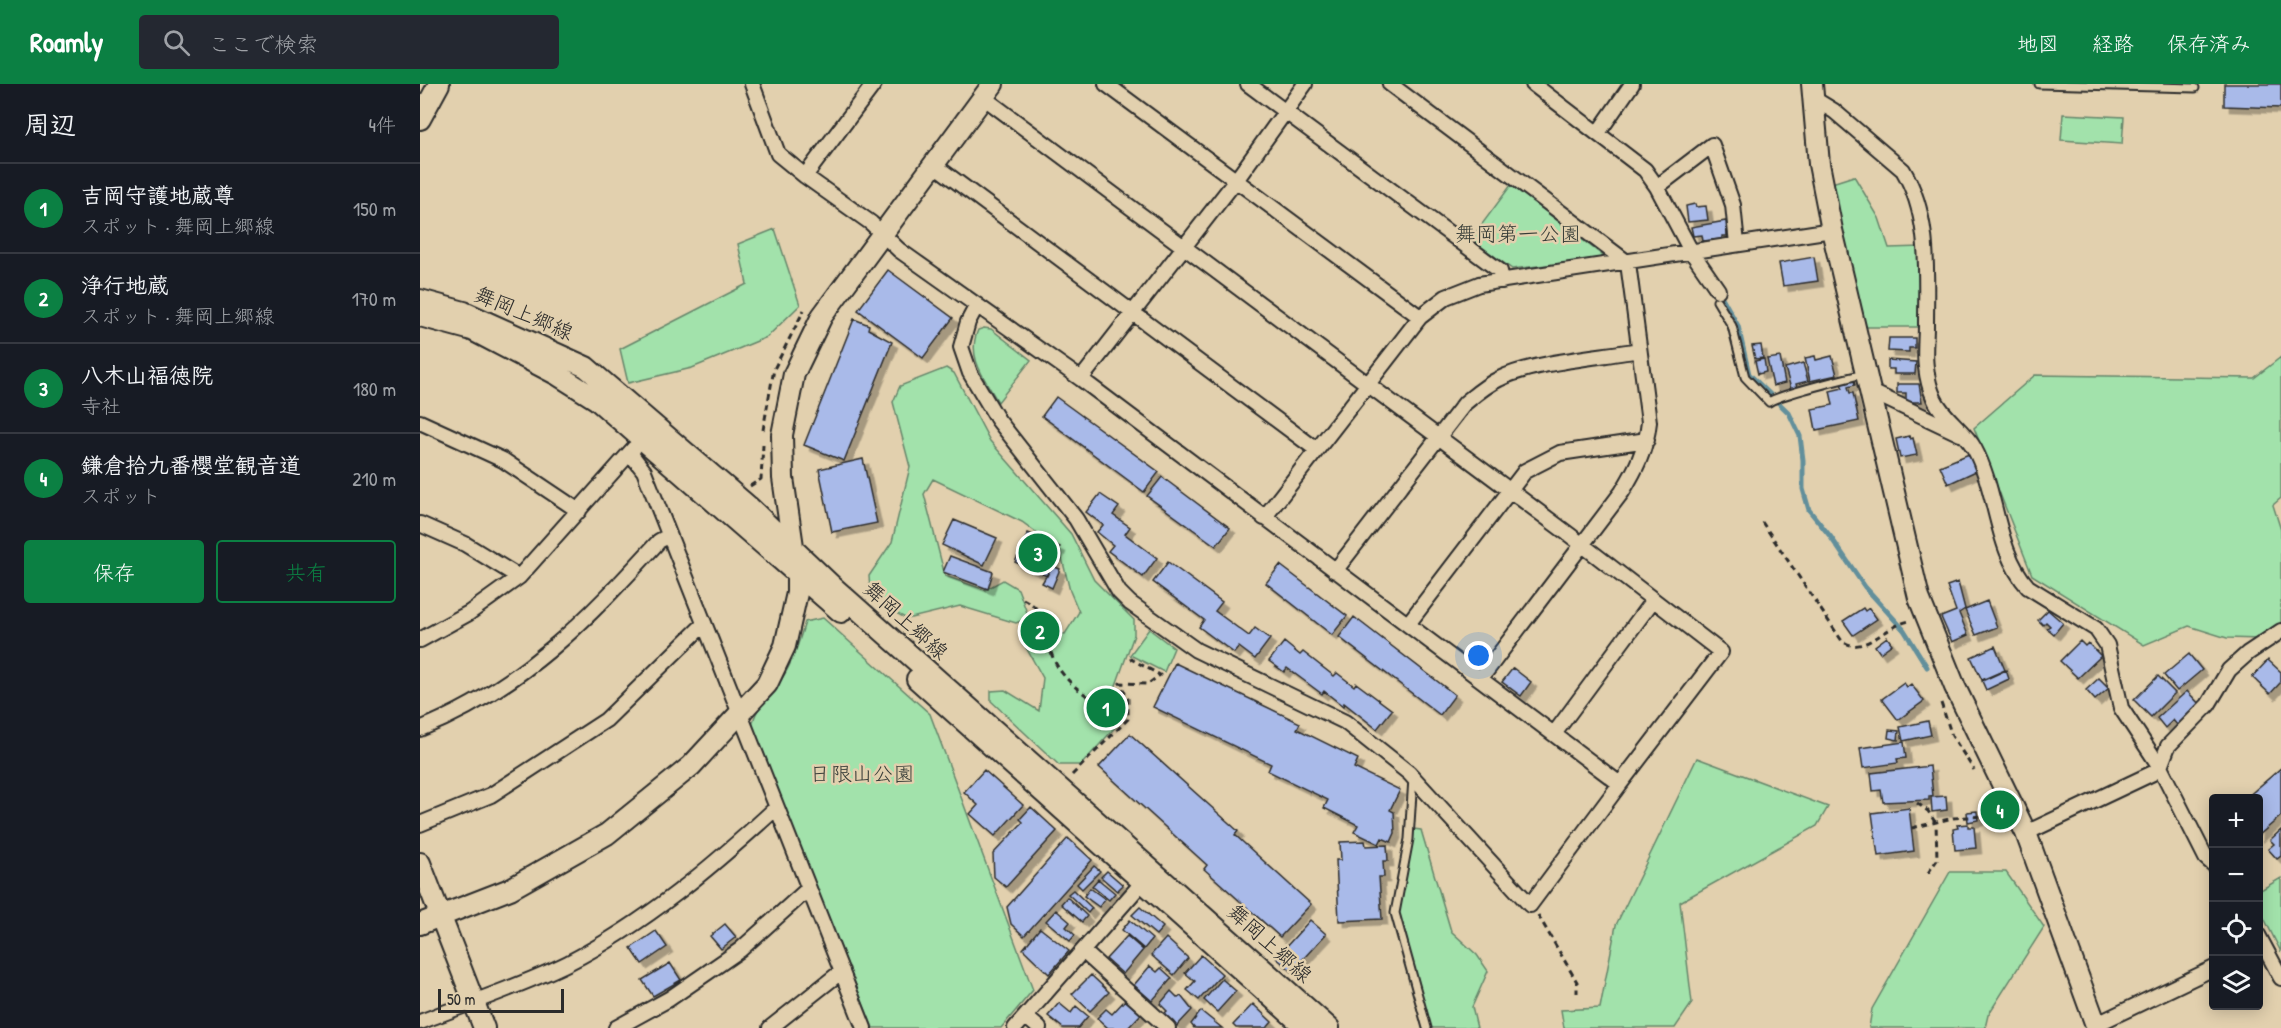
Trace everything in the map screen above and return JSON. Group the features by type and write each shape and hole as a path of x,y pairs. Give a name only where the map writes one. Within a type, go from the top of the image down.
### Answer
{"street":[{"path":"420,119 437,84"},
{"path":"805,176 874,84"},
{"path":"1106,84 1420,317"},
{"path":"1248,84 1500,271 1502,282"},
{"path":"1081,379 1185,248 1305,84"},
{"path":"1390,84 1628,263 1649,422 1647,440 1639,464 1622,492 1581,543 1481,678"},
{"path":"1533,84 1645,170 1657,187 1716,296"},
{"path":"1598,133 1632,84"},
{"path":"757,87 778,154 805,176 871,224 883,236 1081,379 1620,784"},
{"path":"1811,90 1819,164 1832,230 1919,598 1955,687 2026,833 2093,1027 2209,970"},
{"path":"1811,90 1902,170 1910,182 1918,205 1927,251 1925,365 1934,399 1973,447 1993,495 2005,548 2021,579 2028,587 2096,629 2107,645 2121,708 2160,767 2209,861"},
{"path":"420,924 510,889 607,834 691,766 767,684 782,656 792,621 797,574 785,505 782,446 786,405 794,374 822,316 988,91 1185,248 1581,543 1721,652 1530,905 1413,777 1344,722 1196,650 1130,603 1119,592 1076,519 998,420 970,373 962,347 968,322 977,305"},
{"path":"1657,187 1712,145 1733,205 1737,244"},
{"path":"933,164 1317,450"},
{"path":"1264,518 1420,317 1446,297 1479,284 1832,230"},
{"name":"舞岡上郷線","path":"420,300 464,312 586,367 641,439 748,506 1148,876 1297,1020 1329,1028"},
{"name":"舞岡上郷線","path":"420,316 472,330 558,375 596,399 1148,876"},
{"path":"1335,571 1465,403 1500,378 1521,371 1639,350"},
{"path":"1869,382 1965,436"},
{"path":"420,422 503,460 579,511"},
{"path":"420,640 469,614 519,577 641,439"},
{"path":"641,439 644,471 668,536 864,1028"},
{"path":"1408,624 1525,471 1560,453 1647,440"},
{"path":"420,524 465,544 519,577"},
{"path":"420,729 485,698 535,664 582,624 659,541 668,536"},
{"path":"1554,734 1653,600"},
{"path":"420,824 491,795 606,720 703,625"},
{"path":"2026,833 2153,773 2160,767 2168,746 2208,705 2229,670 2248,653 2281,631"},
{"path":"420,1022 567,963 635,925 711,868 776,808"},
{"path":"420,863 484,1028"},
{"path":"1015,1028 1148,876"},
{"path":"616,1028 669,999 740,950 808,889"},
{"path":"2263,947 2281,978"},
{"path":"1083,951 1168,1028"},
{"path":"770,1028 842,971"},
{"path":"1026,1017 1039,1028"}],"lane":[{"path":"2039,84 2195,87"},
{"path":"1716,296 1732,326 1745,377 1769,402 1777,396 1869,382"},
{"path":"1413,777 1409,839 1395,913 1427,1028"}],"path":[{"path":"1762,522 1835,632 1851,648 1860,647 1897,623 1927,618"},
{"path":"1023,599 1036,605 1044,618 1049,649 1072,687 1102,706"},
{"path":"1071,776 1128,719 1128,699 1120,683 1148,684 1160,675 1131,658 1132,656"},
{"path":"1917,803 1928,811 1935,822 1936,864 1928,873"},
{"path":"1912,828 1935,822 2001,815"},
{"path":"1530,905 1542,920 1577,982 1577,993"}],"green space":[{"path":"2063,114 2124,117 2122,144 2061,140"},
{"path":"1854,176 1879,218 1889,248 1921,247 1920,327 1865,327 1832,183"},
{"name":"舞岡第一公園","path":"1511,185 1606,258 1512,269 1471,239"},
{"path":"775,229 800,305 767,337 692,368 628,383 620,349 747,284 738,244"},
{"path":"991,329 1031,360 998,402 979,368 974,349 978,330"},
{"path":"2281,357 2281,498 2273,505 2281,530 2281,623 2260,639 2227,638 2189,626 2144,645 2032,575 1974,428 2035,375 2254,378"},
{"path":"946,368 954,373 990,441 1071,534 1094,580 1134,620 1134,635 1115,688 1120,722 1081,765 1059,765 991,701 991,691 1005,690 1039,711 1043,678 1019,635 1035,631 1065,634 1079,612 1070,591 1060,550 1022,522 933,479 924,494 945,576 985,590 1003,580 1018,589 1029,618 1016,623 960,606 907,619 894,612 870,590 869,576 892,542 910,467 893,402 900,386"},
{"name":"日限山公園","path":"823,618 930,714 1033,990 1001,1028 873,1028 752,727 756,713 789,666 805,622"},
{"path":"1149,629 1174,648 1164,672 1130,655"},
{"path":"1697,758 1828,807 1817,826 1680,902 1692,1003 1675,1028 1564,1028 1561,1010 1600,1008 1616,925"},
{"path":"1413,829 1421,830 1451,931 1477,955 1488,971 1472,1007 1477,1028 1430,1028 1397,913"},
{"path":"1950,872 2006,872 2044,927 1988,1015 1985,1028 1869,1028 1872,1009"},
{"path":"2281,878 2281,952 2263,916 2263,889"}],"building":[{"path":"2224,84 2281,84 2281,108 2224,106"},
{"path":"1695,204 1696,207 1706,206 1708,220 1688,222 1686,206"},
{"path":"1726,221 1727,236 1722,236 1722,239 1703,241 1702,235 1693,236 1691,227"},
{"path":"1814,257 1818,281 1783,286 1779,263"},
{"path":"888,270 953,318 923,358 858,310"},
{"path":"854,319 869,325 868,329 892,342 844,461 804,445"},
{"path":"1889,338 1915,338 1915,348 1909,348 1909,352 1888,351"},
{"path":"1761,345 1763,358 1755,359 1752,346"},
{"path":"1815,356 1816,360 1832,356 1837,375 1810,381 1805,358"},
{"path":"1780,357 1785,383 1773,386 1767,359"},
{"path":"1764,359 1766,372 1758,374 1755,361"},
{"path":"1888,360 1916,362 1915,374 1894,374 1894,369 1888,369"},
{"path":"1803,363 1808,381 1796,384 1797,388 1791,389 1785,368"},
{"path":"1854,380 1855,385 1848,387 1850,393 1853,393 1859,421 1816,430 1812,409 1833,405 1830,391 1843,388 1841,384"},
{"path":"1897,384 1919,384 1922,402 1906,402 1906,393 1897,393"},
{"path":"1056,397 1159,472 1144,492 1042,416"},
{"path":"1909,436 1910,439 1913,438 1917,455 1900,458 1896,439"},
{"path":"1969,454 1976,471 1948,484 1940,466"},
{"path":"863,459 877,523 832,532 819,469"},
{"path":"1162,477 1230,528 1216,546 1147,496"},
{"path":"1100,494 1119,507 1113,515 1130,527 1125,534 1157,558 1143,577 1108,551 1113,545 1097,532 1103,525 1086,512"},
{"path":"954,520 997,538 984,565 942,545"},
{"path":"1028,533 1060,547 1047,576 1015,562"},
{"path":"950,556 993,572 988,589 943,572"},
{"path":"1168,562 1222,602 1215,611 1249,636 1255,628 1270,639 1255,659 1239,647 1234,653 1199,627 1204,620 1153,582"},
{"path":"1280,565 1347,616 1332,635 1266,583"},
{"path":"1052,566 1060,569 1052,588 1042,583"},
{"path":"1958,582 1965,609 1959,613 1968,635 1952,642 1941,617 1956,611 1947,586"},
{"path":"1987,601 1997,627 1976,635 1965,610"},
{"path":"1863,608 1865,611 1869,608 1877,619 1853,635 1843,621"},
{"path":"2048,610 2063,623 2054,634 2047,628 2050,626 2046,622 2043,625 2038,620"},
{"path":"1354,617 1455,695 1440,715 1339,637"},
{"path":"1887,637 1892,644 1880,653 1875,646"},
{"path":"2080,641 2085,646 2088,643 2101,656 2078,678 2060,661"},
{"path":"1284,642 1300,655 1303,652 1334,676 1337,673 1354,686 1356,683 1392,710 1377,729 1344,703 1343,706 1324,691 1322,694 1287,668 1284,672 1269,661"},
{"path":"1995,646 2005,670 1982,680 1971,657"},
{"path":"2189,654 2202,670 2177,691 2164,675"},
{"path":"2268,660 2281,672 2281,682 2270,694 2252,677"},
{"path":"1175,663 1300,723 1297,729 1358,759 1354,768 1400,790 1390,810 1394,812 1395,833 1391,842 1382,838 1379,844 1354,832 1358,825 1324,808 1328,800 1268,771 1271,764 1153,707"},
{"path":"1513,668 1531,682 1521,696 1502,682"},
{"path":"2006,670 2009,679 1986,690 1982,681"},
{"path":"2158,676 2175,693 2151,717 2134,700"},
{"path":"2099,678 2109,688 2095,700 2086,690"},
{"path":"1904,683 1907,687 1911,684 1924,701 1898,720 1882,699"},
{"path":"2187,691 2200,705 2177,725 2173,720 2165,728 2157,718"},
{"path":"1928,721 1931,735 1903,741 1900,727"},
{"path":"1889,730 1899,731 1898,740 1888,738"},
{"path":"1130,734 1238,831 1235,835 1311,904 1280,937 1204,869 1207,865 1099,767"},
{"path":"1904,742 1906,758 1897,759 1898,763 1863,768 1860,748"},
{"path":"1930,766 1933,796 1929,796 1929,800 1883,802 1881,790 1873,791 1871,773"},
{"path":"2281,768 2281,816 2263,832 2263,794 2251,794"},
{"path":"984,770 1023,805 995,836 970,814 978,805 964,792"},
{"path":"1946,796 1947,810 1932,812 1931,797"},
{"path":"1031,807 1057,831 1006,887 994,877 993,854 1023,822 1020,819"},
{"path":"1909,808 1914,851 1878,856 1872,813"},
{"path":"1977,811 1978,820 1968,822 1967,812"},
{"path":"1968,824 1968,827 1974,827 1976,848 1955,850 1953,829 1958,828 1957,825"},
{"path":"2281,830 2281,856 2277,859 2268,849 2274,844 2270,840"},
{"path":"1068,838 1092,860 1024,936 1011,924 1007,907"},
{"path":"1365,841 1366,846 1387,845 1388,861 1383,861 1384,877 1379,877 1382,919 1339,921 1336,860 1341,860 1340,842"},
{"path":"1094,866 1100,871 1082,889 1077,884"},
{"path":"1107,871 1123,885 1117,891 1101,877"},
{"path":"1098,879 1115,893 1109,900 1092,886"},
{"path":"1090,888 1105,899 1099,907 1084,896"},
{"path":"1073,890 1092,908 1088,913 1068,894"},
{"path":"1067,897 1087,916 1082,922 1061,904"},
{"path":"1140,907 1163,927 1156,935 1132,915"},
{"path":"1056,910 1070,922 1066,927 1075,935 1070,941 1046,921"},
{"path":"1130,920 1152,939 1144,949 1122,930"},
{"path":"1310,920 1326,934 1292,971 1276,958"},
{"path":"725,924 736,937 721,949 710,936"},
{"path":"1040,928 1069,951 1049,974 1023,949"},
{"path":"656,931 667,947 642,964 631,948"},
{"path":"1127,936 1143,950 1123,974 1106,959"},
{"path":"1166,938 1188,958 1174,975 1151,955"},
{"path":"1201,955 1222,974 1199,1000 1187,990 1195,981 1185,973"},
{"path":"670,963 681,980 653,996 642,980"},
{"path":"1150,966 1157,972 1161,968 1172,978 1152,1001 1134,985"},
{"path":"1091,975 1109,992 1090,1011 1072,994"},
{"path":"1222,979 1236,991 1217,1012 1204,1000"},
{"path":"1171,991 1178,998 1181,996 1192,1010 1177,1026 1164,1014 1167,1011 1160,1004"},
{"path":"1125,1000 1141,1014 1128,1028 1108,1028 1097,1018 1106,1009 1112,1014"},
{"path":"1059,1003 1071,1013 1076,1006 1088,1016 1078,1028 1063,1028 1048,1016"},
{"path":"1253,1004 1272,1022 1267,1028 1236,1028 1233,1025"},
{"path":"1201,1011 1222,1028 1194,1028 1191,1024"}],"waterway":[{"path":"1719,292 1738,326 1749,374 1789,413 1800,436 1803,489 1809,510 1865,587 1904,630 1927,667"}],"place":[{"name":"八木山福徳院","path":"1038,553"},
{"name":"浄行地蔵","path":"1040,631"},
{"name":"吉岡守護地蔵尊","path":"1106,708"},
{"name":"鎌倉拾九番櫻堂観音道","path":"2000,810"}]}
